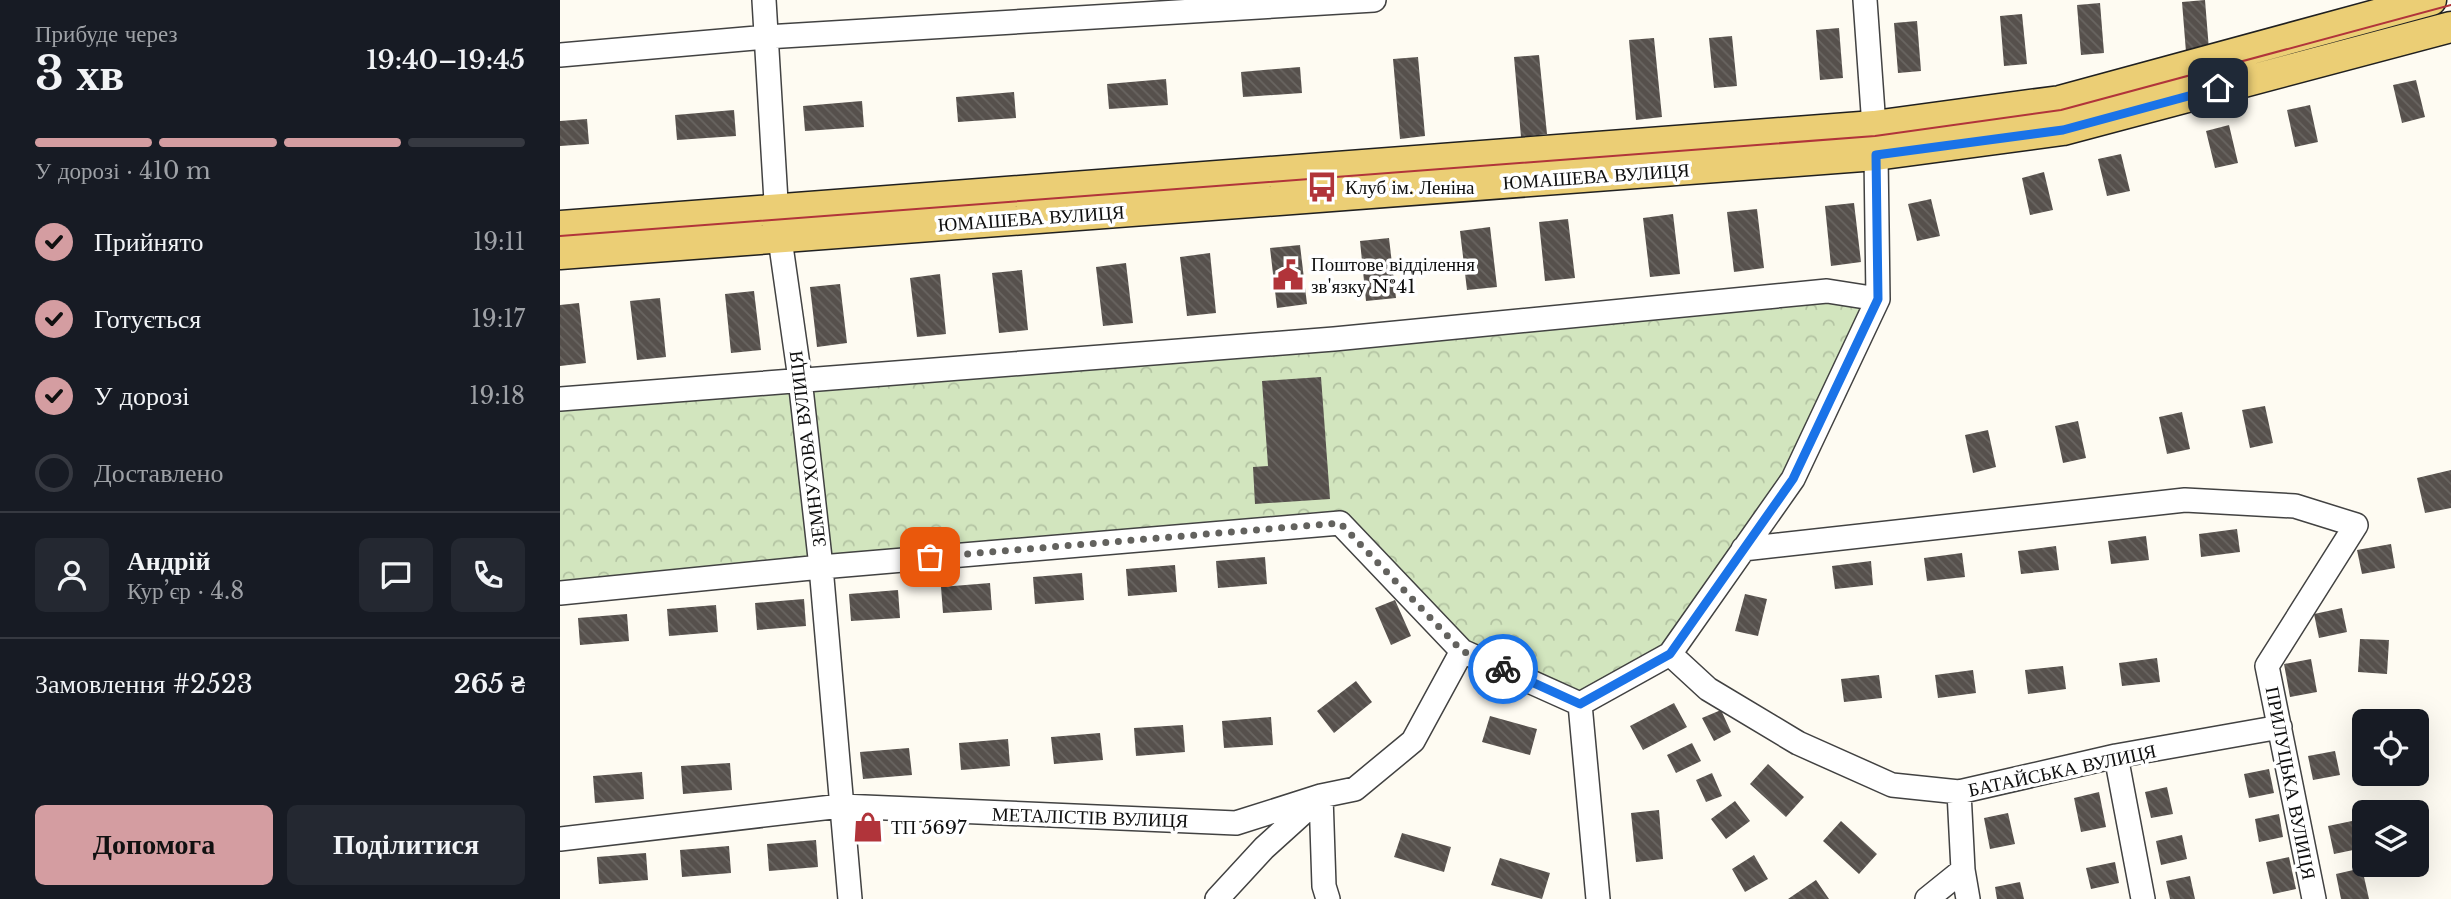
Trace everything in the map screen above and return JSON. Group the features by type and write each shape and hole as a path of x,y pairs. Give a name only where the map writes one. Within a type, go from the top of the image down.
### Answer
{"main road":[{"name":"ЮМАШЕВА ВУЛИЦЯ","path":"1875,141 2060,100 2431,0"},
{"name":"ЮМАШЕВА ВУЛИЦЯ","path":"560,226 777,222 1875,141 2063,130 2451,27"},
{"name":"ЮМАШЕВА ВУЛИЦЯ","path":"560,254 777,222"}],"street":[{"name":"ЗЕМНУХОВА ВУЛИЦЯ","path":"764,0 777,222 800,379 821,567 850,899"},
{"path":"560,55 766,37 1374,0"},
{"path":"1580,704 1670,654 1793,479 1878,299 1875,141 1865,0"},
{"path":"560,399 1334,339 1827,291 1878,299"},
{"name":"ПРИЛУЦЬКА ВУЛИЦЯ","path":"1743,549 2185,500 2295,506 2356,525 2267,666 2314,899"},
{"path":"560,593 821,567 1340,523 1462,651 1580,704"},
{"name":"МЕТАЛІСТІВ ВУЛИЦЯ","path":"560,839 841,806 1236,823 1321,796 1355,789 1413,741 1462,651"},
{"name":"БАТАЙСЬКА ВУЛИЦЯ","path":"1670,654 1708,689 1798,743 1892,785 1959,792 2116,756 2280,727"},
{"path":"1580,704 1598,899"},
{"path":"2116,756 2143,899"},
{"path":"1959,792 1963,870 1968,899"},
{"path":"1217,899 1264,848 1321,796"},
{"path":"1321,796 1324,886 1328,899"},
{"path":"1927,899 1963,870"}],"green space":[{"path":"1824,300 1865,307 1784,473 1662,645 1580,694 1467,642 1341,513 560,584 560,408"}],"building":[{"path":"2205,0 2209,50 2186,52 2182,2"},
{"path":"2100,3 2104,53 2081,55 2077,5"},
{"path":"2022,14 2027,64 2004,66 2000,16"},
{"path":"1917,21 1921,71 1898,73 1894,23"},
{"path":"1839,28 1843,78 1820,80 1816,30"},
{"path":"1732,36 1737,86 1714,88 1709,38"},
{"path":"1654,38 1662,117 1636,120 1629,40"},
{"path":"1539,55 1547,134 1521,137 1514,57"},
{"path":"1418,57 1425,136 1400,139 1393,59"},
{"path":"1300,67 1302,93 1243,97 1241,72"},
{"path":"1166,79 1168,105 1109,109 1107,84"},
{"path":"2416,80 2425,117 2402,123 2393,85"},
{"path":"1014,92 1016,118 958,122 956,97"},
{"path":"862,101 864,127 805,131 803,106"},
{"path":"2310,105 2318,142 2295,147 2287,110"},
{"path":"734,110 736,136 677,140 675,115"},
{"path":"587,119 589,144 560,146 560,121"},
{"path":"2229,125 2238,163 2215,168 2206,131"},
{"path":"2121,154 2130,191 2107,196 2098,159"},
{"path":"2044,172 2053,210 2030,215 2022,178"},
{"path":"1931,199 1940,236 1917,241 1908,204"},
{"path":"1854,203 1861,262 1831,266 1825,206"},
{"path":"1757,209 1764,268 1734,272 1727,212"},
{"path":"1673,214 1680,274 1650,277 1643,218"},
{"path":"1568,219 1575,278 1545,281 1539,222"},
{"path":"1490,227 1497,287 1467,290 1460,231"},
{"path":"1389,238 1396,298 1366,301 1360,241"},
{"path":"1300,245 1307,304 1277,308 1270,248"},
{"path":"1210,253 1216,313 1187,316 1180,257"},
{"path":"1126,263 1133,323 1103,326 1096,267"},
{"path":"1022,270 1028,330 999,333 992,273"},
{"path":"940,274 946,334 917,337 910,278"},
{"path":"840,284 847,343 817,347 810,287"},
{"path":"754,291 761,350 731,353 725,294"},
{"path":"660,298 666,357 637,360 630,301"},
{"path":"579,303 586,363 560,366 560,305"},
{"path":"1321,377 1330,499 1255,504 1253,467 1268,466 1262,381"},
{"path":"2265,406 2273,443 2250,448 2242,410"},
{"path":"2182,412 2190,449 2167,454 2159,417"},
{"path":"2078,421 2086,458 2063,463 2055,426"},
{"path":"1988,430 1996,467 1973,473 1965,435"},
{"path":"2451,470 2451,508 2425,513 2417,478"},
{"path":"2237,529 2240,552 2201,557 2199,534"},
{"path":"2146,536 2149,560 2111,564 2108,541"},
{"path":"2391,544 2395,568 2362,574 2357,550"},
{"path":"2056,546 2059,570 2021,574 2018,551"},
{"path":"1962,553 1965,577 1927,581 1924,558"},
{"path":"1265,557 1267,584 1218,588 1216,561"},
{"path":"1871,561 1873,585 1835,589 1832,566"},
{"path":"1175,565 1177,592 1128,596 1126,569"},
{"path":"1082,573 1084,600 1035,604 1033,577"},
{"path":"990,583 992,610 943,613 941,587"},
{"path":"898,590 900,618 851,621 849,594"},
{"path":"1745,594 1767,599 1758,636 1735,631"},
{"path":"804,599 806,626 757,630 755,603"},
{"path":"1395,600 1411,636 1391,645 1375,608"},
{"path":"716,605 718,632 669,636 667,609"},
{"path":"2342,608 2347,632 2319,638 2314,614"},
{"path":"627,614 629,641 580,645 578,618"},
{"path":"2360,639 2389,640 2387,674 2358,672"},
{"path":"2157,658 2160,682 2122,686 2119,663"},
{"path":"2311,659 2317,692 2290,697 2284,664"},
{"path":"2063,666 2066,689 2028,694 2025,670"},
{"path":"1973,670 1976,693 1938,698 1935,675"},
{"path":"1879,675 1882,698 1844,702 1841,679"},
{"path":"1356,681 1372,702 1334,733 1317,711"},
{"path":"1674,703 1687,727 1643,750 1630,726"},
{"path":"1721,710 1731,732 1714,741 1702,718"},
{"path":"1490,716 1537,729 1530,755 1482,742"},
{"path":"1271,717 1273,745 1224,748 1222,721"},
{"path":"1183,725 1185,752 1136,756 1134,728"},
{"path":"1100,733 1103,760 1054,764 1051,737"},
{"path":"1008,739 1010,766 961,770 959,743"},
{"path":"1692,743 1701,761 1676,773 1667,755"},
{"path":"909,748 912,775 863,779 860,752"},
{"path":"2335,751 2340,775 2313,780 2308,756"},
{"path":"730,763 732,790 683,794 681,766"},
{"path":"1768,764 1804,797 1786,817 1750,784"},
{"path":"2269,769 2274,793 2249,798 2244,774"},
{"path":"642,772 644,799 595,803 593,776"},
{"path":"1712,773 1722,796 1706,802 1696,780"},
{"path":"2167,787 2173,814 2151,818 2145,792"},
{"path":"2099,792 2106,827 2081,832 2074,798"},
{"path":"1735,801 1750,821 1726,839 1711,819"},
{"path":"1659,810 1663,859 1636,862 1631,813"},
{"path":"2008,813 2015,844 1990,849 1984,818"},
{"path":"2279,814 2283,837 2259,842 2255,819"},
{"path":"1841,821 1877,854 1859,874 1823,841"},
{"path":"2352,821 2352,850 2334,854 2328,826"},
{"path":"1402,833 1451,847 1444,872 1394,857"},
{"path":"2182,835 2187,859 2161,865 2156,841"},
{"path":"816,840 818,867 769,871 767,844"},
{"path":"729,846 731,873 682,877 680,850"},
{"path":"646,853 648,880 599,884 597,857"},
{"path":"1754,855 1768,879 1745,892 1732,869"},
{"path":"2289,857 2296,889 2273,894 2266,862"},
{"path":"1500,858 1550,873 1542,899 1491,885"},
{"path":"2115,862 2119,883 2091,889 2086,868"},
{"path":"2352,870 2352,877 2364,877 2369,899 2341,899 2336,874"},
{"path":"2190,876 2195,899 2170,899 2166,881"},
{"path":"1816,880 1829,899 1788,899"},
{"path":"2020,882 2024,899 1997,899 1995,887"}],"tram line":[{"path":"560,236 1875,136 2061,110 2451,5"}],"way so far":[{"path":"930,557 1340,523 1462,651 1503,669"}],"place":[{"name":"Клуб ім. Леніна","path":"1322,187"},
{"name":"Поштове відділення зв'язку №41","path":"1288,275"},
{"name":"ТП 5697","path":"868,827"}],"route":[{"path":"1503,669 1580,704 1670,654 1793,479 1878,299 1876,155 2063,130 2218,88"}]}
